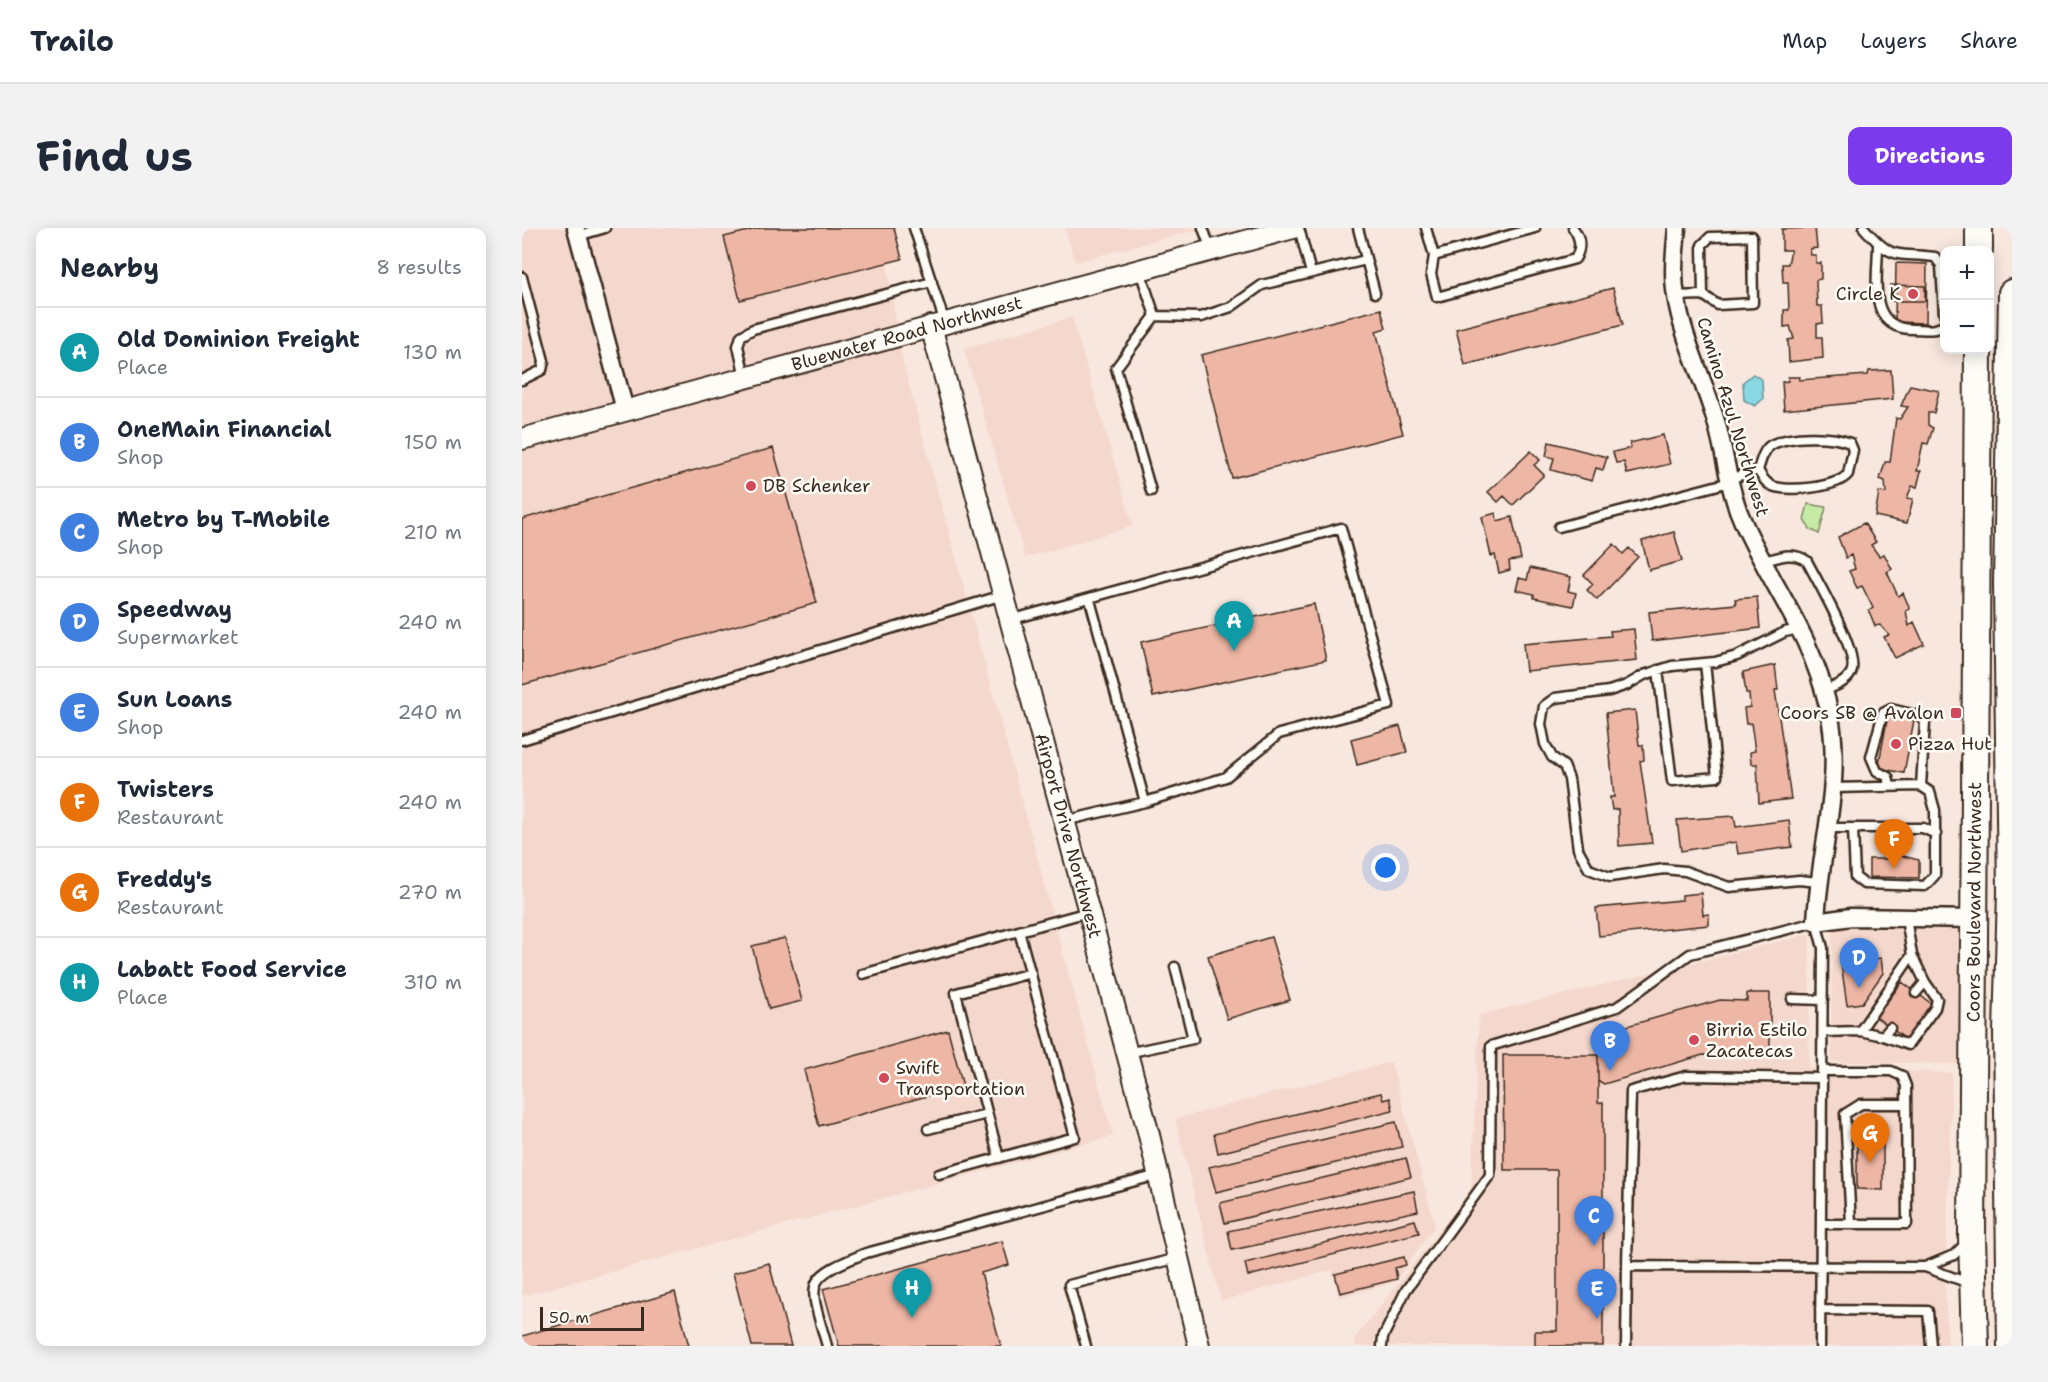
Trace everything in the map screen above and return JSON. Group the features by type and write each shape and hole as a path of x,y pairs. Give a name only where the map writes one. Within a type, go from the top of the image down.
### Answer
{"main road":[{"path":"1979,228 1979,246"},
{"name":"Coors Boulevard Northwest","path":"2011,1346 2009,1022 2012,893 2007,584 2012,293"},
{"name":"Coors Boulevard Northwest","path":"1975,1346 1972,1236 1976,919 1978,354"},
{"path":"1976,767 1991,806 1992,858 2000,881 2012,893"},
{"path":"1976,919 1993,945 1994,1011 2009,1022"}],"street":[{"name":"Bluewater Road Northwest","path":"522,439 1293,228"},
{"name":"Camino Azul Northwest","path":"1677,228 1676,296 1688,339 1706,384 1741,519 1801,628 1824,691 1833,738 1834,788 1830,828 1818,882 1816,922"},
{"path":"577,232 625,410"},
{"name":"Airport Drive Northwest","path":"938,324 1003,595 1158,1175 1199,1346"},
{"path":"1816,922 1851,917 1976,919"}],"lane":[{"path":"577,232 605,228"},
{"path":"914,228 932,282 938,324"},
{"path":"1203,228 1211,251"},
{"path":"1299,228 1311,273"},
{"path":"1358,228 1375,293"},
{"path":"1426,228 1434,256 1431,274 1437,297 1575,259 1580,242 1573,228"},
{"path":"1434,256 1536,228"},
{"path":"1864,228 1878,244 1893,254 1935,257 1941,264 1943,300"},
{"path":"1676,296 1703,295 1718,304 1753,303 1752,236 1710,237 1702,245 1703,295"},
{"path":"1878,244 1879,307 1885,320 1902,329 1940,328"},
{"path":"1155,316 1201,317 1231,307 1262,285 1366,260"},
{"path":"1140,271 1155,316"},
{"path":"522,276 544,362 542,370 522,380"},
{"path":"745,377 738,346 741,336 753,329 932,282"},
{"path":"1151,492 1116,368 1155,316"},
{"path":"1798,438 1841,439 1850,443 1853,450 1848,474 1842,481 1835,484 1784,489 1768,484 1758,470 1764,453 1771,445 1798,438"},
{"path":"1559,527 1730,480 1758,470"},
{"path":"1010,621 1341,528 1365,616 1389,705 1279,734 1226,777 1145,802 1064,821"},
{"path":"1764,561 1789,555 1800,556 1807,561 1833,611 1853,660 1852,673 1845,681 1824,691"},
{"path":"522,740 1003,595"},
{"path":"1090,600 1145,802"},
{"path":"1801,628 1785,632 1737,656 1658,670 1609,691 1555,698 1545,706 1541,724 1545,744 1552,757 1564,766 1569,778 1578,849 1589,869 1610,877 1664,869 1685,871 1729,887 1799,880 1818,882"},
{"path":"1658,670 1672,781 1717,777 1705,663"},
{"path":"1890,786 1888,777 1876,771 1871,757 1883,713 1891,710 1920,716 1925,722 1921,786"},
{"path":"1834,788 1921,786 1930,792 1934,799 1935,875 1925,886 1864,884 1855,877 1853,828"},
{"path":"1830,828 1923,828 1936,834"},
{"path":"863,974 1089,912"},
{"path":"1823,1032 1860,1032 1883,1036 1908,1045 1935,1008 1936,999 1912,955 1906,918"},
{"path":"1382,1346 1383,1337 1406,1290 1490,1175 1491,1046 1617,1007 1690,954 1816,922 1823,948 1820,1346"},
{"path":"939,1173 1075,1137 1019,931"},
{"path":"1860,1032 1912,955"},
{"path":"1126,1053 1193,1039 1175,967"},
{"path":"999,1158 956,993 1031,974"},
{"path":"1917,993 1925,982"},
{"path":"1792,999 1823,1000"},
{"path":"1883,1036 1890,1028"},
{"path":"1626,1346 1631,1091 1686,1076 1891,1071 1902,1076 1906,1086 1907,1224 1821,1224"},
{"path":"1851,1224 1845,1114 1861,1104 1906,1104"},
{"path":"928,1129 987,1114"},
{"path":"826,1346 814,1301 814,1284 819,1275 835,1266 866,1253 1158,1175"},
{"path":"1925,1267 1954,1256 1972,1236"},
{"path":"1086,1346 1069,1285 1178,1258"},
{"path":"1627,1266 1925,1267 1973,1284"},
{"path":"1820,1310 1928,1311 1931,1346"}],"shaded area":[{"path":"522,228 881,228 903,363 1113,1136 522,1296"},
{"path":"1065,228 1203,228 1075,262"},
{"path":"1072,317 1133,526 1025,558 964,349"},
{"path":"1832,927 1968,929 1967,1064 1831,1062"},
{"path":"1810,934 1809,1068 1952,1073 1945,1288 1948,1346 1356,1346 1354,1339 1471,1191 1479,1015"},
{"path":"1391,1062 1435,1225 1395,1282 1339,1298 1332,1270 1221,1301 1175,1119"}],"green space":[{"path":"1808,504 1826,507 1819,534 1810,529 1804,520"}],"water":[{"path":"1753,374 1762,380 1763,399 1755,406 1744,400 1743,382"}],"building":[{"path":"760,228 894,228 902,259 740,300 724,237"},
{"path":"1815,228 1817,248 1810,249 1811,255 1816,255 1816,263 1821,263 1821,279 1816,280 1817,306 1822,306 1823,323 1817,324 1817,337 1822,337 1823,358 1789,362 1788,340 1794,339 1790,326 1784,327 1784,310 1789,310 1788,282 1783,282 1782,264 1788,264 1791,250 1782,250 1782,229"},
{"path":"1896,263 1927,264 1926,323 1895,322"},
{"path":"1890,285 1925,286 1925,301 1890,301"},
{"path":"1613,288 1623,325 1465,365 1456,329"},
{"path":"1381,309 1386,328 1376,331 1403,434 1232,478 1201,355"},
{"path":"1891,370 1893,399 1784,410 1782,382 1788,381 1788,377 1800,377 1799,380 1868,375 1869,371"},
{"path":"1910,385 1939,391 1934,413 1928,413 1928,425 1933,428 1928,444 1923,443 1917,471 1921,471 1917,487 1912,486 1907,498 1913,499 1907,523 1875,516 1879,492 1886,493 1885,481 1880,479 1885,462 1890,462 1896,418 1900,419 1908,407 1901,406"},
{"path":"1663,435 1670,464 1627,474 1624,462 1616,463 1613,452 1631,448 1630,443"},
{"path":"1549,442 1607,457 1603,470 1596,468 1592,481 1551,470 1554,458 1546,456"},
{"path":"773,448 817,603 522,685 522,519"},
{"path":"1531,451 1540,460 1534,465 1544,475 1513,505 1504,496 1498,502 1488,492"},
{"path":"1496,513 1497,521 1512,517 1521,559 1509,561 1510,570 1499,573 1495,555 1491,556 1482,517"},
{"path":"1864,523 1876,542 1871,545 1879,556 1884,554 1892,569 1887,572 1898,596 1903,593 1910,609 1906,611 1909,626 1914,622 1924,644 1895,658 1884,637 1889,635 1880,625 1875,626 1869,611 1873,608 1862,586 1857,588 1849,571 1855,569 1851,555 1846,558 1838,537"},
{"path":"1674,532 1682,561 1649,570 1642,541"},
{"path":"1614,544 1623,554 1629,548 1638,557 1597,600 1587,590 1593,584 1584,575"},
{"path":"1530,568 1571,577 1568,591 1576,593 1573,606 1534,598 1534,594 1516,590 1519,578 1527,580"},
{"path":"1757,597 1760,628 1652,641 1649,612 1736,604 1735,599"},
{"path":"1314,604 1326,660 1153,697 1141,642"},
{"path":"1634,629 1637,660 1526,671 1523,644 1611,636 1610,631"},
{"path":"1775,665 1778,690 1775,690 1791,799 1759,803 1757,764 1751,764 1750,752 1755,751 1751,723 1746,724 1744,708 1750,707 1749,693 1746,693 1743,672"},
{"path":"1635,710 1639,745 1643,745 1644,760 1640,761 1652,843 1619,846 1618,809 1612,810 1610,797 1614,797 1606,713"},
{"name":"Pizza Hut","path":"1888,715 1914,720 1904,773 1878,768"},
{"path":"1400,726 1407,752 1357,765 1351,739"},
{"path":"1734,816 1736,827 1789,820 1792,847 1738,854 1736,842 1681,851 1677,820"},
{"path":"1895,854 1919,860 1919,878 1869,877 1869,859 1891,859"},
{"path":"1701,893 1703,915 1709,914 1709,925 1599,936 1596,908 1682,900 1682,895"},
{"path":"1271,937 1290,1000 1227,1019 1208,956"},
{"path":"785,938 802,1001 769,1009 752,946"},
{"path":"1881,958 1883,973 1862,1003 1847,1005 1841,963"},
{"path":"1902,982 1933,1005 1907,1040 1876,1017"},
{"path":"1747,993 1770,993 1770,1056 1703,1055 1604,1084 1598,1081 1598,1034 1720,1000 1747,1001"},
{"name":"Swift Transportation","path":"948,1030 963,1086 819,1126 804,1070"},
{"path":"1503,1055 1598,1055 1598,1103 1603,1103 1603,1346 1535,1346 1535,1331 1557,1331 1557,1170 1504,1170"},
{"path":"1381,1093 1383,1100 1390,1098 1393,1110 1218,1153 1214,1134"},
{"path":"1396,1122 1402,1147 1216,1192 1209,1167"},
{"path":"1857,1136 1883,1137 1883,1190 1857,1189"},
{"path":"1406,1158 1411,1177 1225,1223 1220,1203"},
{"path":"1414,1191 1418,1211 1232,1250 1228,1231"},
{"path":"1415,1220 1419,1233 1248,1276 1245,1263"},
{"path":"1002,1241 1009,1265 981,1273 1001,1346 839,1346 823,1289"},
{"path":"1404,1257 1406,1265 1395,1268 1397,1279 1340,1293 1335,1274"},
{"path":"769,1263 791,1346 752,1346 733,1273"},
{"path":"675,1292 689,1346 522,1346 522,1336"}],"place":[{"name":"Circle K","path":"1913,294"},
{"name":"DB Schenker","path":"751,486"},
{"name":"Old Dominion Freight","path":"1234,651"},
{"name":"Coors SB @ Avalon","path":"1956,713"},
{"name":"Pizza Hut","path":"1896,744"},
{"name":"Twisters","path":"1894,869"},
{"name":"Speedway","path":"1859,988"},
{"name":"Birria Estilo Zacatecas","path":"1694,1040"},
{"name":"OneMain Financial","path":"1610,1071"},
{"name":"Swift Transportation","path":"884,1078"},
{"name":"Freddy's","path":"1870,1163"},
{"name":"Metro by T-Mobile","path":"1594,1246"},
{"name":"Labatt Food Service","path":"912,1318"},
{"name":"Sun Loans","path":"1597,1319"}]}
